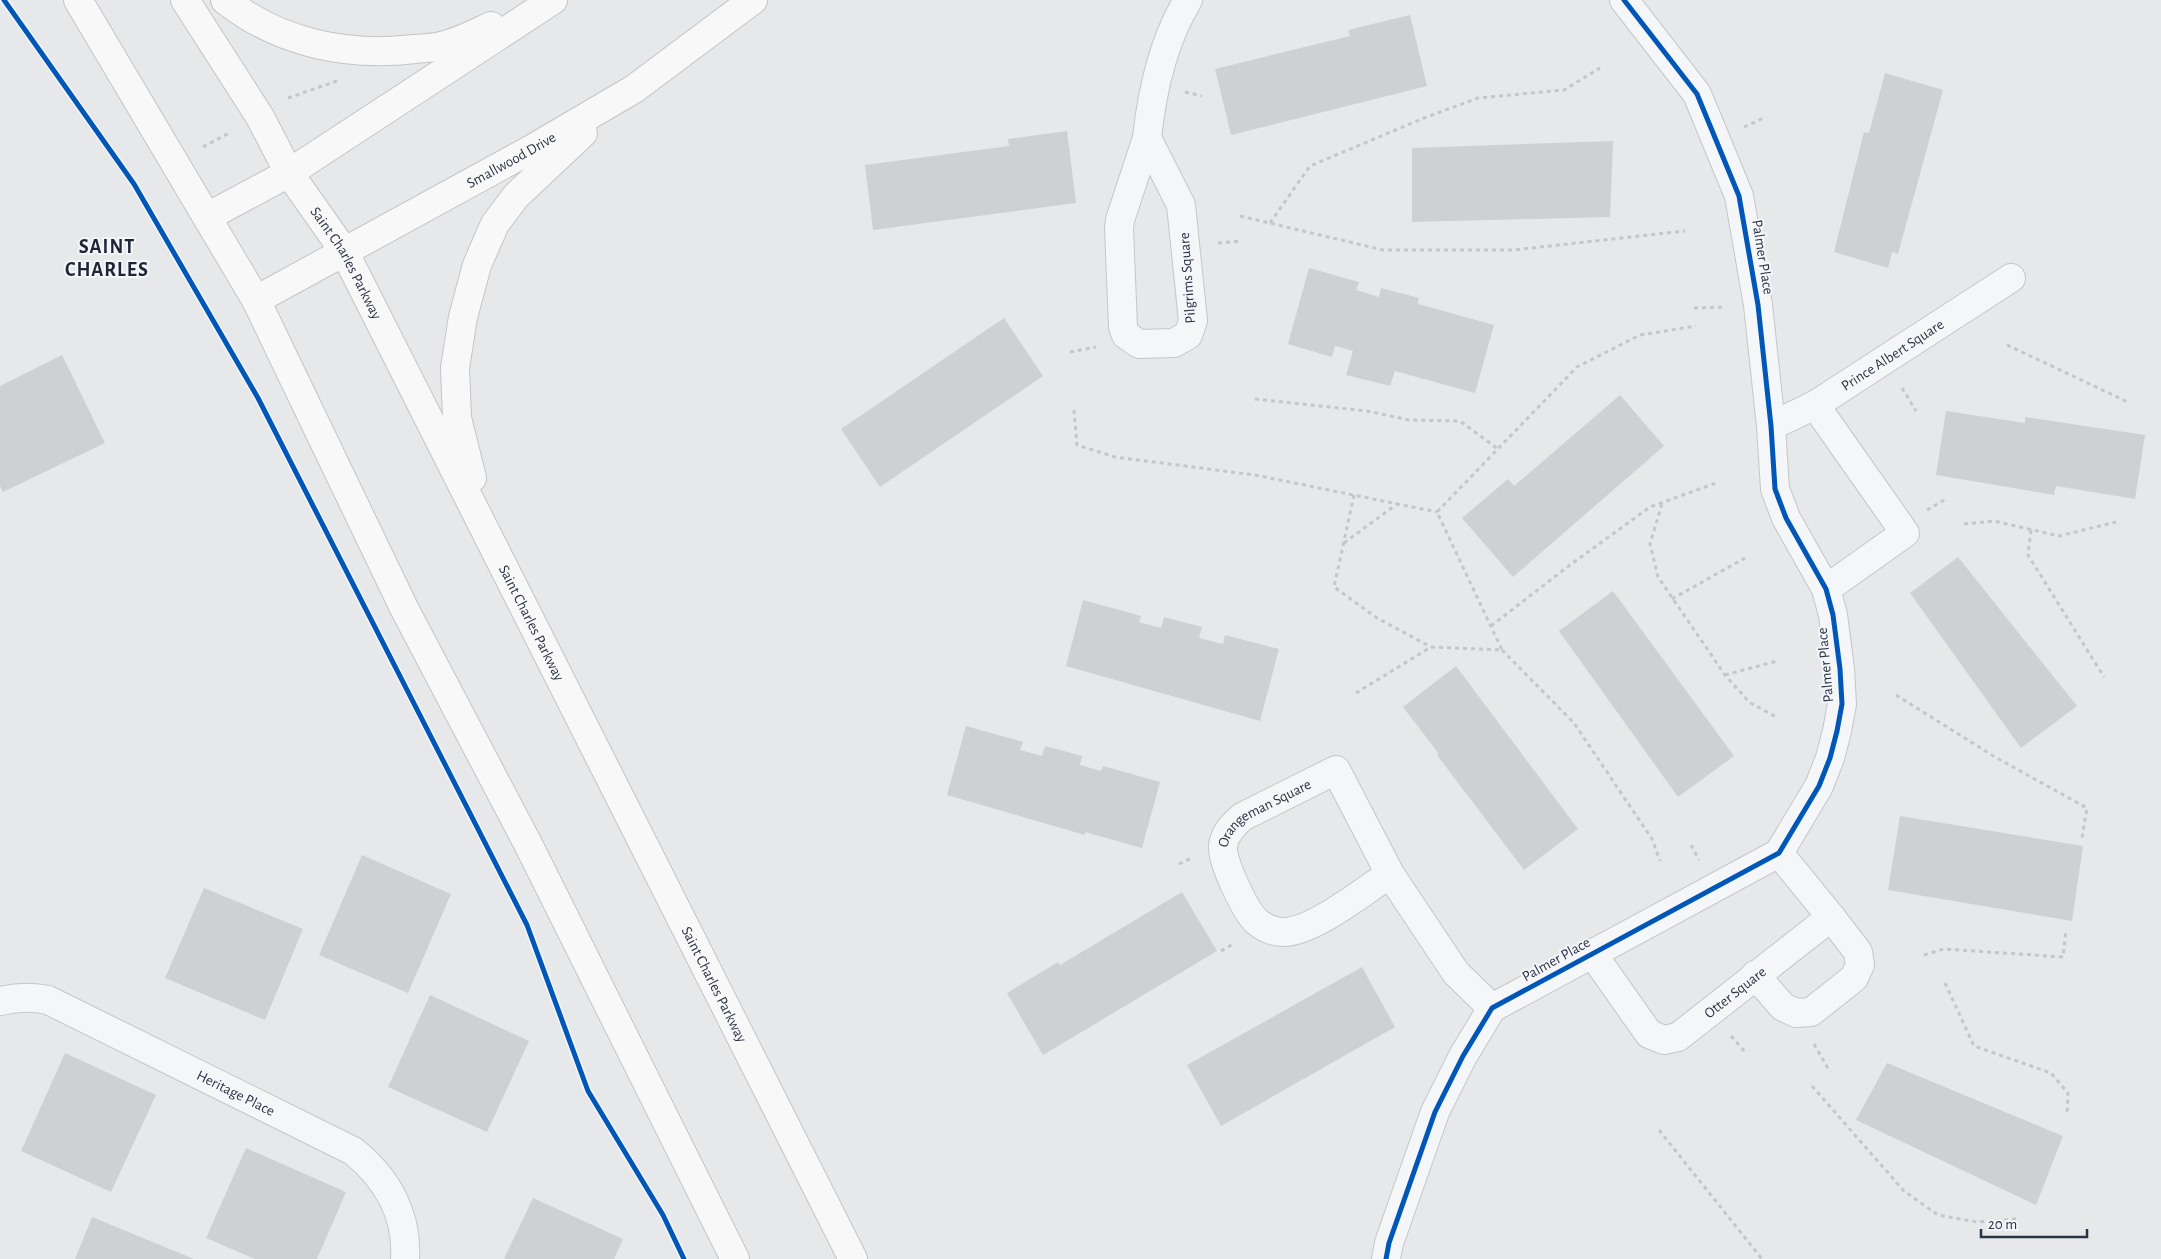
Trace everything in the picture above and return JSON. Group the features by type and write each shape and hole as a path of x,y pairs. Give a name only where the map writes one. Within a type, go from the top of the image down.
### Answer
{"main road":[{"path":"78,0 256,300 404,608 528,844 735,1259"},
{"name":"Saint Charles Parkway","path":"185,0 260,117 289,173 344,251 853,1259"},
{"path":"225,0 243,15 282,34 355,52 397,51 444,45 551,2"},
{"name":"Smallwood Drive","path":"256,300 530,150 634,89 753,0"},
{"path":"207,217 289,173 551,2"},
{"path":"483,524 457,418 455,368 463,316 477,265 495,224 516,196 563,150 634,89"}],"street":[{"name":"Pilgrims Square","path":"1148,138 1181,205 1193,321 1188,335 1180,341 1146,345 1131,340 1122,327 1120,220 1148,138 1150,107 1160,70 1177,18 1188,0"},
{"name":"Palmer Place","path":"1492,1008 1779,853 1819,786 1830,758 1842,704 1840,669 1833,615 1826,589 1786,518 1776,489 1771,426 1753,268 1740,196 1697,94 1624,0"},
{"name":"Prince Albert Square","path":"1771,426 1815,405 2011,278"},
{"path":"1815,405 1906,533 1826,589"},
{"name":"Orangeman Square","path":"1390,874 1318,920 1291,932 1273,931 1262,926 1250,914 1226,867 1223,845 1233,825 1242,817 1336,770 1390,874 1456,972 1492,1008"},
{"path":"1755,975 1783,1007 1796,1014 1811,1012 1854,978 1860,965 1858,952 1779,853"},
{"name":"Otter Square","path":"1592,953 1650,1034 1664,1040 1678,1037 1831,916"},
{"name":"Heritage Place","path":"0,1001 17,997 48,1000 353,1151 381,1178 391,1193 400,1213 404,1231 406,1259"},
{"path":"1386,1259 1389,1243 1435,1112 1492,1008"}],"path":[{"path":"1270,223 1310,166 1424,118 1478,98 1564,90 1600,68"},
{"path":"288,98 343,80"},
{"path":"203,147 234,131"},
{"path":"1240,216 1383,250 1513,250 1685,231"},
{"path":"1437,512 1577,367 1640,335 1696,326"},
{"path":"2007,345 2130,404"},
{"path":"1255,399 1367,411 1409,420 1460,421 1498,449"},
{"path":"1074,410 1077,444 1116,457 1255,475 1437,512"},
{"path":"1491,626 1570,565 1650,508 1716,483"},
{"path":"1354,495 1334,586 1377,618 1431,647 1502,650"},
{"path":"1662,503 1650,544 1658,577 1725,674 1749,702 1776,717"},
{"path":"1343,544 1398,504"},
{"path":"1437,512 1502,650 1574,723 1652,839 1660,860"},
{"path":"1964,524 1994,521 2059,536 2116,522"},
{"path":"2031,530 2028,555 2104,677"},
{"path":"1672,599 1745,558"},
{"path":"1356,693 1431,647"},
{"path":"1725,674 1777,661"},
{"path":"1896,694 1995,757 2087,808 2082,838"},
{"path":"1924,955 1944,949 2063,958 2066,930"},
{"path":"1945,983 1974,1046 2051,1073 2068,1093 2067,1116"},
{"path":"1812,1086 1904,1191 1938,1215 1977,1222 2017,1219"},
{"path":"1659,1130 1762,1259"}],"building":[{"path":"1410,15 1427,86 1231,135 1215,69 1350,36 1348,30"},
{"path":"1885,73 1943,90 1898,254 1892,252 1888,268 1834,252 1864,132 1869,133"},
{"path":"1067,131 1076,203 873,230 865,165 1009,146 1008,139"},
{"path":"1613,141 1610,217 1412,222 1412,148"},
{"path":"1309,268 1359,282 1356,290 1379,297 1381,288 1419,298 1418,304 1494,325 1475,393 1395,371 1390,386 1346,375 1353,351 1335,346 1332,357 1288,344"},
{"path":"1004,318 1043,376 880,487 841,429"},
{"path":"62,355 105,443 3,492 0,486 0,386"},
{"path":"1620,395 1664,446 1513,577 1462,518 1508,479 1514,486"},
{"path":"1946,411 2025,423 2025,417 2145,435 2135,499 2056,486 2054,495 1936,475"},
{"path":"1958,557 2077,706 2021,748 1910,593"},
{"path":"1613,591 1734,756 1678,797 1559,631"},
{"path":"1083,600 1141,616 1139,622 1161,628 1164,617 1202,627 1199,638 1223,644 1225,635 1279,649 1260,721 1066,666"},
{"path":"1456,666 1578,829 1524,870 1403,707"},
{"path":"966,726 1023,742 1020,750 1042,756 1045,746 1082,756 1080,765 1101,771 1103,766 1160,782 1142,848 1085,832 1085,835 947,795"},
{"path":"1900,816 2083,846 2072,921 1888,890"},
{"path":"362,855 451,894 408,993 319,955"},
{"path":"204,888 303,929 265,1020 165,978"},
{"path":"1182,892 1217,951 1043,1055 1007,993 1058,962 1060,965"},
{"path":"1362,967 1395,1027 1221,1126 1187,1065"},
{"path":"430,995 529,1041 487,1132 388,1087"},
{"path":"65,1053 156,1095 111,1192 21,1151"},
{"path":"1887,1063 2063,1136 2036,1205 1856,1120"},
{"path":"246,1148 346,1192 317,1259 255,1259 206,1238"},
{"path":"533,1198 623,1239 614,1259 504,1259"},
{"path":"92,1217 194,1259 75,1259"}],"cycle path":[{"path":"4,0 134,184 258,398 527,925 588,1091 663,1215 684,1259"},
{"path":"1386,1259 1389,1243 1435,1112 1463,1056 1492,1008 1779,853 1819,786 1830,758 1837,731 1842,704 1840,669 1833,615 1826,589 1786,518 1775,489 1771,426 1758,305 1739,196 1697,94 1624,0"}],"district":[{"name":"SAINT CHARLES","path":"107,258"}]}
